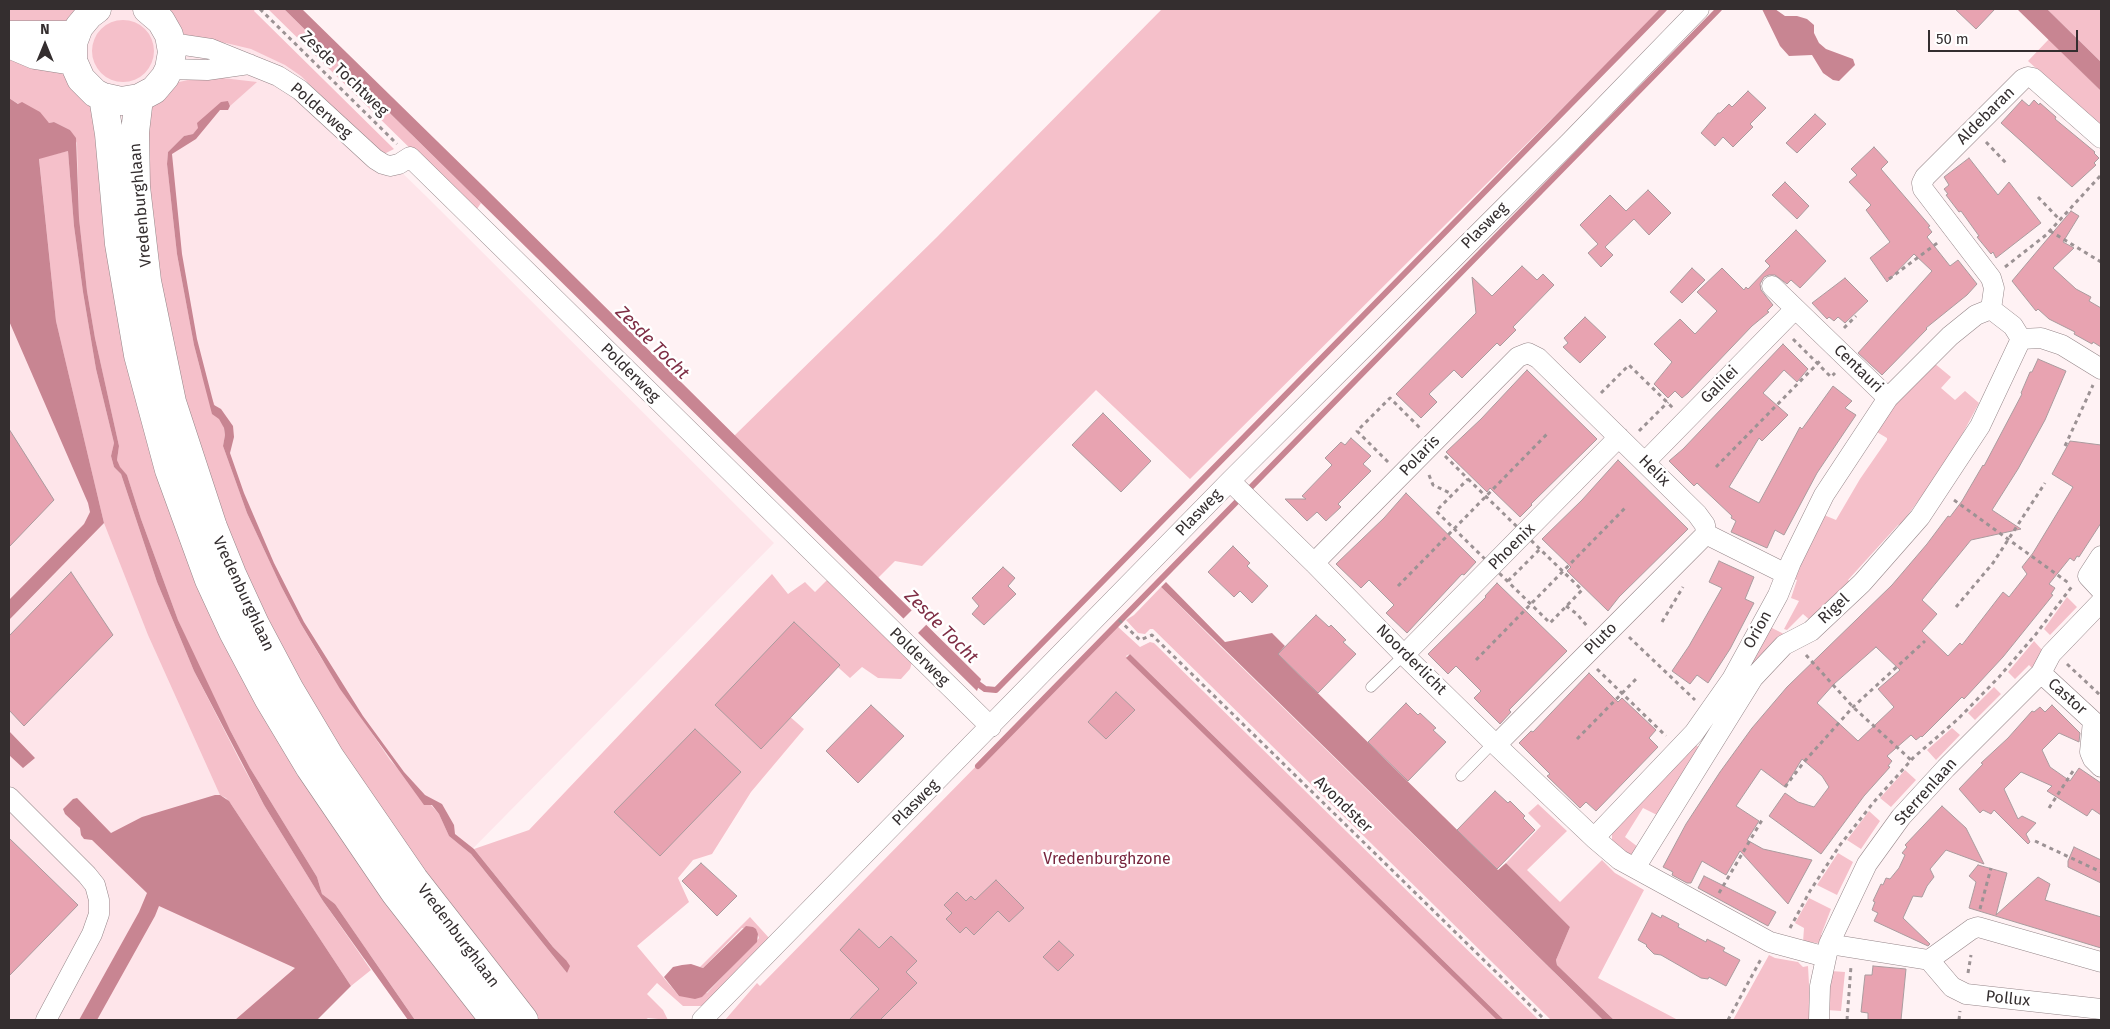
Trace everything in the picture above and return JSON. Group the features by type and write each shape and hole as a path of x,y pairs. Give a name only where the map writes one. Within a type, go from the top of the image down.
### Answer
{"street":[{"path":"97,9 83,21 74,48 81,79 94,93 121,101 139,98 154,90 160,84 170,56 166,27 147,9"},
{"name":"Plasweg","path":"702,1020 1230,481 1570,142 1699,9"},
{"path":"9,34 74,48"},
{"path":"9,44 35,55 74,48"},
{"name":"Polderweg","path":"170,56 207,70 251,64 278,76 300,90 375,159 390,166 399,164 410,157 991,727"},
{"name":"Aldebaran","path":"1954,231 1922,189 1922,183 1925,177 2023,79 2033,78 2101,138"},
{"name":"Vredenburghlaan","path":"103,97 109,134 120,254 138,355 169,470 210,580 242,649 310,768 395,893 494,1020"},
{"name":"Vredenburghlaan","path":"139,98 135,132 136,187 147,282 172,402 213,528 232,574 255,624 290,690 330,757 414,879 524,1020"},
{"path":"1954,231 1991,278 1994,288 1991,309 2012,326 2021,339 2041,338 2062,345 2100,369"},
{"name":"Centauri","path":"1772,286 1888,398 1950,336 1976,315 1991,309"},
{"name":"Galilei","path":"1645,462 1795,309"},
{"name":"Rigel","path":"1635,868 1753,678 1784,645 1811,631 1862,583 1920,518 1980,426 2021,339"},
{"name":"Helix","path":"1528,353 1538,358 1697,514 1705,525 1706,534"},
{"name":"Polaris","path":"1314,563 1518,357 1528,353"},
{"name":"Orion","path":"1594,838 1679,749 1732,679 1778,595 1786,574 1824,495 1888,398"},
{"name":"Phoenix","path":"1404,655 1623,441"},
{"name":"Noorderlicht","path":"1230,481 1404,655 1594,838"},
{"path":"1706,534 1786,574"},
{"name":"Pluto","path":"1495,744 1706,534"},
{"path":"2087,584 2101,556"},
{"name":"Sterrenlaan","path":"1819,1020 1820,986 1827,950 1867,864 1901,817 1946,768 2041,673 2054,651 2101,602"},
{"name":"Castor","path":"2041,673 2097,719 2090,752 2097,763"},
{"path":"9,798 87,875 94,885 99,900 99,914 92,934 46,1020"},
{"path":"1594,838 1620,860 1777,944 1827,950 1853,947 1929,960 1972,930 1978,928 2101,962"},
{"name":"Pollux","path":"1929,960 1952,987 1966,994 2101,1009"}],"lane":[{"path":"1371,688 1404,655"},
{"path":"1461,776 1495,744"}],"path":[{"name":"Zesde Tochtweg","path":"260,9 410,157"},
{"path":"1973,129 2006,163"},
{"path":"1991,278 2050,231 2101,175"},
{"path":"2038,197 2060,220"},
{"path":"1889,279 1954,231"},
{"path":"2050,231 2101,262"},
{"path":"1716,467 1834,347"},
{"path":"1588,406 1629,365 1686,420"},
{"path":"2065,446 2100,369"},
{"path":"1401,475 1357,431 1390,398 1468,479"},
{"path":"1623,441 1668,402"},
{"path":"1398,586 1549,432"},
{"path":"1418,458 1434,485 1452,494"},
{"path":"1956,607 1982,577 2009,540 2045,483"},
{"path":"1728,1020 1777,944 1785,937 1810,891 1840,845 1873,803 1911,760 1958,719 1999,677 2036,634 2087,584 2009,540 1939,489"},
{"path":"1476,660 1626,507"},
{"path":"1508,581 1540,549"},
{"path":"1566,606 1577,614 1601,640"},
{"name":"Avondster","path":"1121,622 1140,640 1152,635 1545,1020"},
{"path":"1616,624 1708,713"},
{"path":"1794,640 1852,707 1911,760"},
{"path":"1785,787 1852,707 1925,641"},
{"path":"2054,651 2101,696"},
{"path":"1584,657 1679,749"},
{"path":"1577,739 1638,677"},
{"path":"2050,808 2080,759 2097,763"},
{"path":"1710,909 1762,820"},
{"path":"2035,842 2101,872"},
{"path":"1847,1020 1853,947"}],"shaded area":[{"path":"9,9 234,9 428,198 774,543 304,1020 9,1020"},
{"path":"284,9 302,9 483,186 981,679 977,691"},
{"path":"1762,9 1775,9 1785,16 1797,16 1807,19 1814,25 1814,33 1819,43 1826,49 1853,59 1855,65 1839,81 1833,80 1823,73 1812,55 1789,56 1780,46"},
{"path":"2017,9 2047,9 2101,62 2101,91"},
{"path":"9,98 18,104 22,102 40,112 49,123 54,122 70,130 76,138 79,218 87,291 95,338 119,446 117,460 127,475 178,620 230,730 250,768 317,877 322,894 335,904 415,1020 408,1020 323,901 264,805 194,671 157,582 121,474 114,467 111,456 114,443 96,369 83,292 74,226 68,151 39,159 56,321 104,523 9,620 9,600 84,524 90,512 88,503 9,321"},
{"path":"228,101 230,106 228,110 220,110 196,139 172,154 182,254 197,339 214,405 221,409 233,426 234,437 230,453 244,493 274,563 304,622 363,716 404,772 425,795 442,804 454,825 455,834 474,849 553,947 566,960 570,966 567,973 471,854 449,836 439,814 432,805 424,805 340,689 301,624 247,513 223,446 224,428 219,419 212,414 194,345 177,254 167,164 168,152 184,136 193,134 198,128 197,123 221,102"},
{"path":"1166,582 1225,642 1272,633 1285,646 1278,654 1498,870 1506,863 1570,927 1556,960 1557,965 1614,1020 1603,1020 1161,587"},
{"path":"1130,654 1504,1020 1497,1020 1126,658"},
{"path":"9,731 35,758 23,768 9,755"},
{"path":"220,795 229,801 351,986 317,1020 235,1020 295,968 159,906 97,1020 79,1020 139,912 147,893 92,840 84,839 80,828 65,814 63,809 73,799 77,798 111,833 142,817"},
{"path":"746,926 756,929 758,934 757,942 702,997 695,999 679,996 664,977 673,967 691,964 703,968"}],"green space":[{"path":"9,9 86,9 67,21 58,24 9,23"},
{"path":"161,9 255,9 254,11 394,149 384,154 379,152 301,76 285,65 251,49 226,43 204,41 182,33"},
{"path":"268,9 284,9 481,203 475,212"},
{"path":"1162,9 1662,9 1190,479 1096,390 922,566 895,561 878,578 734,436 937,237"},
{"path":"2047,9 2101,9 2101,62"},
{"path":"117,20 129,20 145,29 152,39 154,51 152,63 145,73 129,82 117,82 106,77 97,68 92,57 92,45 97,34 106,25"},
{"path":"2049,39 2101,91 2101,127 2028,61"},
{"path":"9,55 59,68 90,101 144,407 487,1020 415,1020 335,904 322,894 317,877 250,768 209,690 178,620 127,475 119,467 117,460 119,446 95,338 87,291 79,218 77,143 70,130 54,122 49,123 9,98"},
{"path":"205,76 257,82 230,106 228,101 193,134 184,136 168,152 167,164 177,254 194,345 201,372 224,428 223,446 247,513 301,624 321,658 390,760 439,814 449,836 471,854 567,973 566,960 553,947 474,849 529,830 772,574 788,594 805,582 815,592 829,578 912,662 910,669 901,679 878,678 862,667 850,678 821,652 772,701 804,729 751,792 712,854 693,860 678,878 689,902 637,946 679,996 707,993 759,938 756,930 742,928 703,968 700,967 750,917 770,939 702,1006 683,1006 657,983 647,994 663,1010 668,1020 648,1018 645,1020 531,1020 295,689 194,457 148,243 148,108 175,83"},
{"path":"68,151 74,226 83,292 96,369 114,443 111,456 114,467 121,474 157,582 194,671 264,805 323,901 371,970 351,986 231,804 220,795 148,635 104,523 56,321 39,158"},
{"path":"1934,363 1951,377 1941,388 1955,400 1965,391 1979,403 1963,433 1931,484 1901,524 1848,580 1852,584 1811,621 1803,614 1787,630 1784,629 1799,601 1791,598 1797,580 1792,578 1824,515 1836,520 1860,479 1887,440 1887,438 1875,431 1888,411"},
{"path":"1161,587 1603,1020 1551,1020 1153,629 1150,629 1145,634 1138,633 1126,620 1134,615"},
{"path":"2067,597 2077,607 2050,635 2044,629"},
{"name":"Vredenburghzone","path":"1117,626 1140,647 1150,642 1154,643 1539,1020 1504,1020 1130,654 1126,656 1499,1020 725,1020 757,983 760,986 1105,635 1108,637"},
{"path":"1770,627 1784,634 1752,668 1745,670"},
{"path":"2034,641 2043,651 2039,655 2040,659 2035,671 2029,665 2015,679 2008,672"},
{"path":"1994,687 2001,694 1975,720 1968,713"},
{"path":"1952,728 1960,735 1936,760 1927,750"},
{"path":"1693,744 1699,747 1657,815 1643,808 1625,837 1638,847 1633,854 1626,855 1612,841 1612,830"},
{"path":"1905,770 1916,780 1891,807 1880,798"},
{"path":"1538,804 1567,831 1527,870 1560,902 1602,860 1615,873 1644,890 1598,978 1678,1020 1614,1020 1557,965 1556,960 1570,927 1506,863 1541,826 1528,813"},
{"path":"1869,811 1880,821 1861,849 1847,840"},
{"path":"1838,853 1853,862 1837,895 1817,885"},
{"path":"1809,898 1831,909 1821,935 1826,937 1819,943 1803,942 1804,928 1795,923"},
{"path":"1769,955 1775,958 1798,962 1803,967 1808,966 1811,1020 1733,1020"},
{"path":"1831,971 1845,972 1841,1011 1827,1010"}],"pier":[{"path":"914,608 928,623 916,635 901,621"}],"building":[{"path":"1955,9 1995,9 1976,29"},
{"path":"1748,91 1766,108 1750,124 1753,127 1733,147 1723,137 1715,146 1701,133 1718,113 1729,104 1732,107"},
{"path":"2022,100 2029,106 2034,100 2039,105 2040,103 2056,117 2055,119 2095,152 2099,158 2094,163 2096,165 2072,187 2001,123"},
{"path":"1815,114 1826,124 1797,153 1786,143"},
{"path":"1874,147 1888,162 1881,169 1930,226 1928,227 1932,232 1927,237 1950,266 1958,260 1977,284 1967,295 1926,328 1882,375 1858,353 1932,271 1914,254 1887,282 1870,258 1890,242 1866,210 1871,205 1849,182 1857,175 1851,169"},
{"path":"1969,158 1998,195 2009,182 2041,223 1996,258 1993,252 1991,254 1977,237 1979,236 1961,211 1959,212 1946,195 1948,194 1944,189 1949,185 1944,177"},
{"path":"1785,182 1809,206 1797,219 1772,195"},
{"path":"1648,190 1671,213 1649,235 1634,219 1605,247 1613,255 1601,267 1588,253 1598,244 1580,225 1610,195 1626,211"},
{"path":"2071,211 2079,216 2063,242 2074,248 2053,268 2076,289 2091,297 2089,301 2101,308 2101,347 2093,342 2092,344 2074,334 2075,332 2049,319 2038,309 2036,311 2012,281"},
{"path":"1796,230 1826,261 1800,288 1791,280 1787,284 1775,275 1764,277 1760,284 1761,290 1773,305 1767,311 1769,312 1752,326 1688,393 1682,398 1675,391 1668,398 1654,384 1672,362 1654,344 1680,319 1695,334 1717,311 1697,292 1722,268 1744,290 1746,287 1748,289 1770,266 1765,261"},
{"path":"1522,266 1537,280 1543,274 1554,285 1513,327 1516,330 1500,346 1497,343 1462,378 1454,370 1429,394 1437,402 1421,418 1396,394 1476,313 1472,277 1492,296"},
{"path":"1692,268 1705,280 1682,303 1670,292"},
{"path":"1845,278 1868,301 1845,323 1838,317 1834,321 1829,317 1827,319 1812,303"},
{"path":"1585,317 1606,337 1580,363 1563,347 1568,343 1564,338"},
{"path":"1783,344 1808,369 1797,382 1784,370 1763,393 1788,415 1762,441 1759,438 1729,487 1759,503 1800,427 1802,429 1833,386 1852,401 1845,408 1856,415 1817,473 1784,535 1775,530 1767,548 1731,532 1736,521 1731,518 1732,516 1697,483 1694,486 1669,461 1683,449"},
{"path":"2038,359 2066,371 2045,420 2018,469 1992,510 2021,529 1971,540 1922,600 1937,614 1922,631 1948,656 1960,643 1962,645 2003,592 2009,597 2027,574 2022,567 2033,553 2073,487 2052,474 2070,441 2101,445 2101,523 2079,557 2077,556 2074,561 2070,558 2049,584 2055,588 2051,594 2053,595 2003,657 1964,699 1962,697 1922,737 1916,740 1911,735 1887,756 1892,761 1888,766 1890,767 1864,796 1821,854 1769,816 1785,793 1798,802 1814,807 1829,787 1822,776 1802,759 1785,787 1761,769 1736,806 1759,821 1747,840 1763,849 1812,860 1788,904 1740,851 1726,875 1702,861 1691,883 1687,883 1672,875 1673,872 1663,867 1686,824 1720,772 1752,728 1787,687 1892,585 1948,516 1950,517 1984,466 2022,394 2030,372 2032,372","holes":["1876,647 1900,670 1878,689 1894,707 1858,741 1817,703 1834,684"]},
{"path":"1527,370 1597,439 1520,517 1490,488 1487,492 1446,452 1481,419"},
{"path":"1103,413 1151,461 1121,492 1072,445"},
{"path":"9,429 54,500 9,547"},
{"path":"1351,438 1371,456 1363,464 1371,471 1338,504 1341,507 1326,521 1317,512 1307,521 1285,499 1306,499 1302,496 1332,465 1325,458 1341,442 1345,445"},
{"path":"1618,460 1688,529 1619,597 1608,611 1567,571 1571,567 1542,539 1582,500"},
{"path":"1406,493 1476,562 1464,575 1462,574 1407,633 1386,613 1394,605 1369,580 1361,588 1336,564 1384,518"},
{"path":"1233,546 1250,563 1247,566 1268,586 1252,603 1240,591 1234,597 1208,572"},
{"path":"1719,561 1754,577 1745,599 1754,603 1730,649 1708,683 1697,675 1690,684 1672,671 1689,646 1722,588 1709,582"},
{"path":"1003,567 1015,578 1008,586 1016,594 984,625 972,614 979,606 972,598"},
{"path":"71,572 113,635 24,726 9,710 9,636"},
{"path":"1497,583 1567,651 1509,710 1511,712 1500,724 1474,698 1481,691 1456,666 1448,674 1428,654 1486,597"},
{"path":"1316,615 1329,627 1331,625 1346,640 1343,642 1356,654 1318,693 1278,654"},
{"path":"794,622 840,665 761,749 715,705"},
{"path":"1589,673 1618,702 1622,698 1656,730 1649,738 1658,747 1596,811 1586,802 1580,808 1547,776 1550,774 1519,743 1531,731 1533,732"},
{"path":"1116,692 1135,710 1106,739 1088,722"},
{"path":"1406,703 1418,715 1420,713 1436,728 1433,730 1446,742 1408,781 1368,742"},
{"path":"871,705 904,736 858,783 826,751"},
{"path":"2052,705 2080,733 2079,742 2059,733 2042,750 2050,767 2070,781 2079,768 2101,783 2101,815 2092,809 2087,816 2047,791 2052,786 2021,772 2004,789 2018,819 2022,816 2036,823 2026,834 2030,842 2028,844 1994,810 1991,814 1983,810 1980,813 1959,789 1983,764 1981,763 2008,738 2032,711 2034,712 2040,707 2045,712"},
{"path":"695,729 741,772 660,856 614,812"},
{"path":"1495,791 1508,803 1510,801 1525,816 1523,818 1535,830 1497,869 1457,830"},
{"path":"1942,806 1966,828 1984,864 1946,850 1930,869 1934,877 1922,897 1913,896 1903,918 1930,944 1928,946 1874,921 1878,913 1872,910 1875,902 1873,901 1881,884 1883,885 1886,878 1890,879 1899,868 1905,855 1902,853 1907,847 1905,845"},
{"path":"9,838 78,905 9,976"},
{"path":"2074,847 2101,860 2101,883 2068,867 2068,861"},
{"path":"701,863 737,896 717,916 682,881"},
{"path":"1978,865 2007,873 1996,915 2038,877 2050,884 2045,900 2101,917 2101,948 1969,908 1976,882 1969,876"},
{"path":"1704,876 1776,912 1768,926 1698,888"},
{"path":"996,880 1024,908 1009,922 998,911 974,935 966,927 960,933 946,919 952,913 944,905 957,892 966,901 971,896 975,900"},
{"path":"1652,913 1661,918 1662,915 1679,924 1678,927 1706,942 1707,939 1725,948 1723,951 1740,960 1726,986 1709,977 1708,979 1701,978 1661,955 1654,954 1647,945 1638,940"},
{"path":"859,929 879,948 891,936 917,961 906,972 917,983 880,1020 849,1020 879,989 840,950"},
{"path":"1059,941 1074,955 1058,971 1043,957"},
{"path":"1873,966 1906,969 1901,1020 1868,1020 1868,1013 1861,1012 1865,975 1872,975"}],"waterway":[{"path":"974,681 985,689 996,690 1664,9"},
{"path":"978,766 1719,9"}],"water label":[{"name":"Zesde Tocht","path":"652,343"},
{"name":"Zesde Tocht","path":"941,627"}]}
